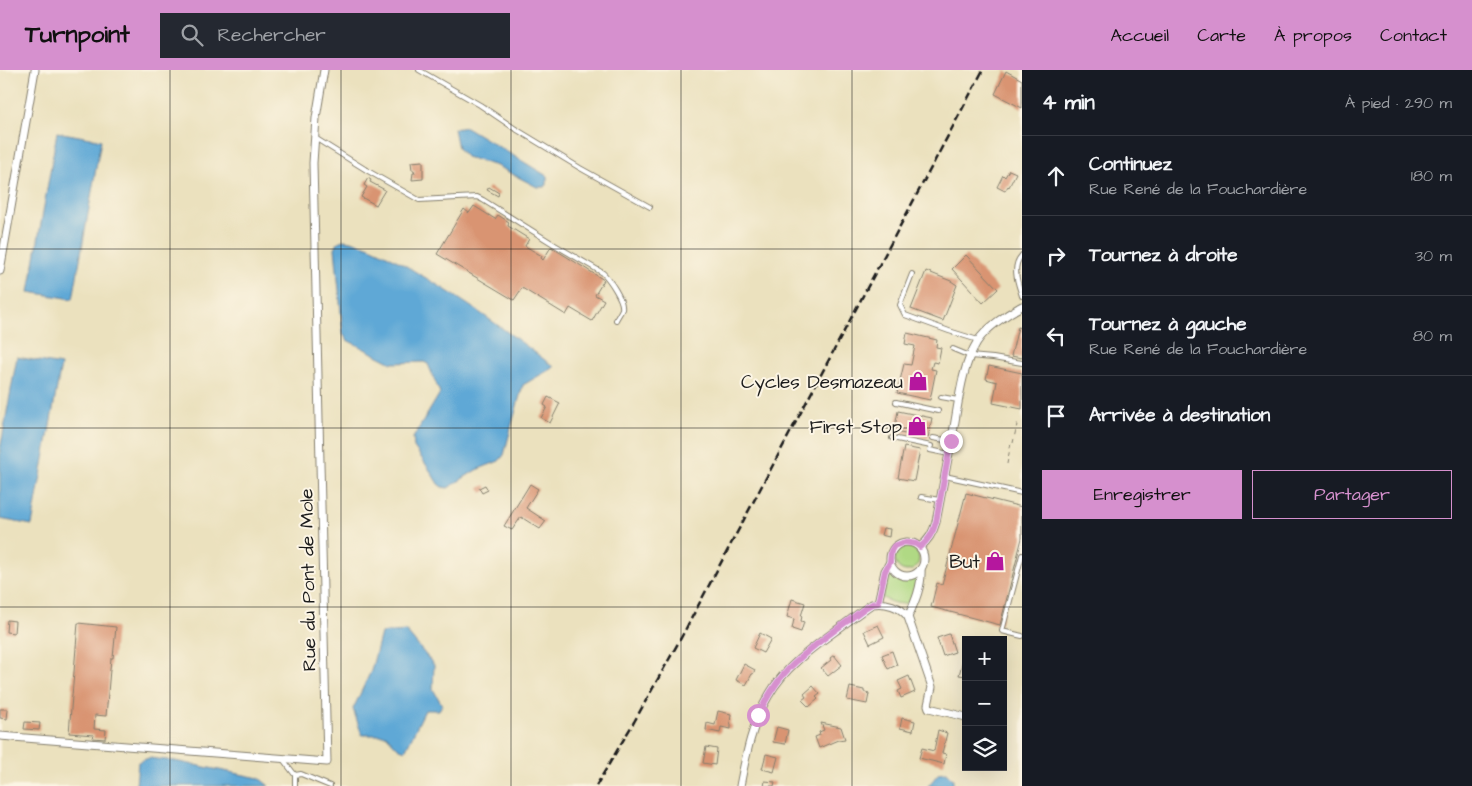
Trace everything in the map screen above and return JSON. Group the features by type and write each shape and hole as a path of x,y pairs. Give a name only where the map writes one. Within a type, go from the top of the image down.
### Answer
{"street":[{"path":"0,271 34,70"},
{"name":"Rue du Pont de Mole","path":"0,736 327,762 314,183 316,118 324,70"},
{"path":"920,547 933,532 964,375 970,356 978,340 996,323 1022,306"},
{"path":"878,603 885,571 890,562 891,551 899,543 910,542 920,547 924,558 921,579 908,617"},
{"path":"890,562 895,572 906,576 921,570"},
{"path":"740,786 749,742 762,708 775,685 784,674 817,644 872,604 878,603 900,608 908,617 932,687 929,708 962,716"}],"lane":[{"path":"419,70 555,153 650,207"},
{"path":"315,138 419,200 476,197 483,200 603,273 622,301 622,308 616,320"},
{"path":"1022,256 1017,262 1016,271 1022,296"},
{"path":"912,274 900,305 905,315 978,340"},
{"path":"953,349 970,356 1022,363"},
{"path":"941,397 959,400"},
{"path":"896,402 938,411"},
{"path":"892,438 949,454"},
{"path":"933,438 951,441"},
{"path":"945,476 1022,493"},
{"path":"921,497 940,500"},
{"path":"1022,555 1002,631 1022,636"},
{"path":"282,758 295,775 295,786"},
{"path":"295,775 301,774 330,786"}],"path":[{"path":"1007,464 1018,420"}],"green space":[{"path":"907,547 912,548 918,554 918,564 912,570 907,571 902,570 896,564 895,559 896,554 902,548"},
{"path":"889,572 902,580 918,578 912,600 905,603 897,603 882,597"}],"water":[{"path":"466,127 547,176 547,185 537,187 497,166 466,157 458,148 454,129"},
{"path":"57,132 101,140 73,299 29,292"},
{"path":"343,240 362,244 408,267 486,317 554,367 523,385 504,455 499,461 476,470 448,488 438,484 414,447 413,438 440,393 428,364 424,362 392,363 347,340 343,334 335,248 338,242"},
{"path":"17,357 61,365 32,525 0,519 0,450"},
{"path":"406,631 434,665 433,689 442,705 439,710 425,710 405,751 398,748 386,735 362,735 353,709 371,671 381,633"},
{"path":"149,758 175,761 259,778 269,786 136,786 138,762"},
{"path":"946,772 953,779 953,786 928,786 939,773"}],"building":[{"path":"1006,71 1022,80 1022,108 995,94"},
{"path":"423,161 423,179 412,180 413,173 415,173 412,170 411,162"},
{"path":"1009,170 1016,173 1005,191 997,187 1003,175 1005,177"},
{"path":"368,178 371,180 370,182 385,190 376,205 361,197 367,187 364,185"},
{"path":"489,187 499,193 498,196 487,190"},
{"path":"474,206 495,219 498,215 509,222 508,226 529,239 525,246 542,256 543,260 551,247 604,280 595,295 604,300 592,321 570,308 566,315 522,288 514,300 437,254 464,209 469,213"},
{"path":"966,255 998,289 983,303 952,269"},
{"path":"926,271 957,285 943,321 911,309"},
{"path":"1018,327 1022,328 1022,358 1011,356"},
{"path":"907,333 937,340 936,347 941,348 938,363 933,362 931,369 936,370 930,400 897,393 904,364 911,365 915,346 905,344"},
{"path":"989,366 1022,373 1022,409 993,403 997,382 986,379"},
{"path":"548,397 560,403 550,423 541,418 547,407 544,405"},
{"path":"898,411 932,418 928,438 894,432"},
{"path":"904,447 920,450 914,481 898,478"},
{"path":"530,484 538,489 526,508 546,521 540,529 521,517 512,530 504,526"},
{"path":"485,485 488,490 482,493 479,488"},
{"path":"966,493 1022,507 1022,538 1000,625 931,607 937,583 942,585"},
{"path":"883,528 890,529 889,537 881,535"},
{"path":"792,599 805,603 801,616 801,621 804,622 801,632 792,629 794,619 787,617"},
{"path":"7,620 15,621 14,633 6,632"},
{"path":"78,623 116,627 113,658 111,658 106,716 95,715 94,729 106,730 105,739 93,738 94,735 69,733"},
{"path":"878,625 884,637 870,644 864,631"},
{"path":"760,633 771,639 763,653 753,648"},
{"path":"949,634 955,652 943,656 937,638"},
{"path":"892,651 897,665 888,669 882,655"},
{"path":"834,655 842,665 828,676 821,668"},
{"path":"744,664 755,670 746,685 736,680"},
{"path":"962,664 962,675 959,675"},
{"path":"909,676 915,692 901,698 898,691 902,689 898,681"},
{"path":"813,686 820,694 816,697 818,699 809,707 802,700 806,697 804,694"},
{"path":"850,687 864,690 864,692 869,694 867,704 847,700"},
{"path":"0,709 8,709 7,719 0,718"},
{"path":"718,711 731,714 731,729 721,727 720,733 706,730 707,723 715,725"},
{"path":"902,718 915,721 913,731 900,728"},
{"path":"25,722 40,723 39,730 24,729"},
{"path":"821,723 841,727 845,739 819,748 815,737 824,730"},
{"path":"777,727 788,730 785,744 773,742"},
{"path":"938,730 947,733 942,753 946,754 944,764 919,758 922,748 934,751"},
{"path":"706,747 717,749 715,765 703,763"},
{"path":"766,754 778,757 774,772 762,769"},
{"path":"765,781 775,782 774,786 764,786"}],"railway":[{"path":"596,786 682,636 983,70"}],"place":[{"name":"Cycles Desmazeau","path":"918,381"},
{"name":"First Stop","path":"917,426"},
{"name":"But","path":"995,561"}],"route":[{"path":"758,715 775,685 800,659 865,608 878,603 886,567 890,562 891,551 894,546 899,543 910,542 920,547 927,541 933,532 936,522 951,441"}]}
